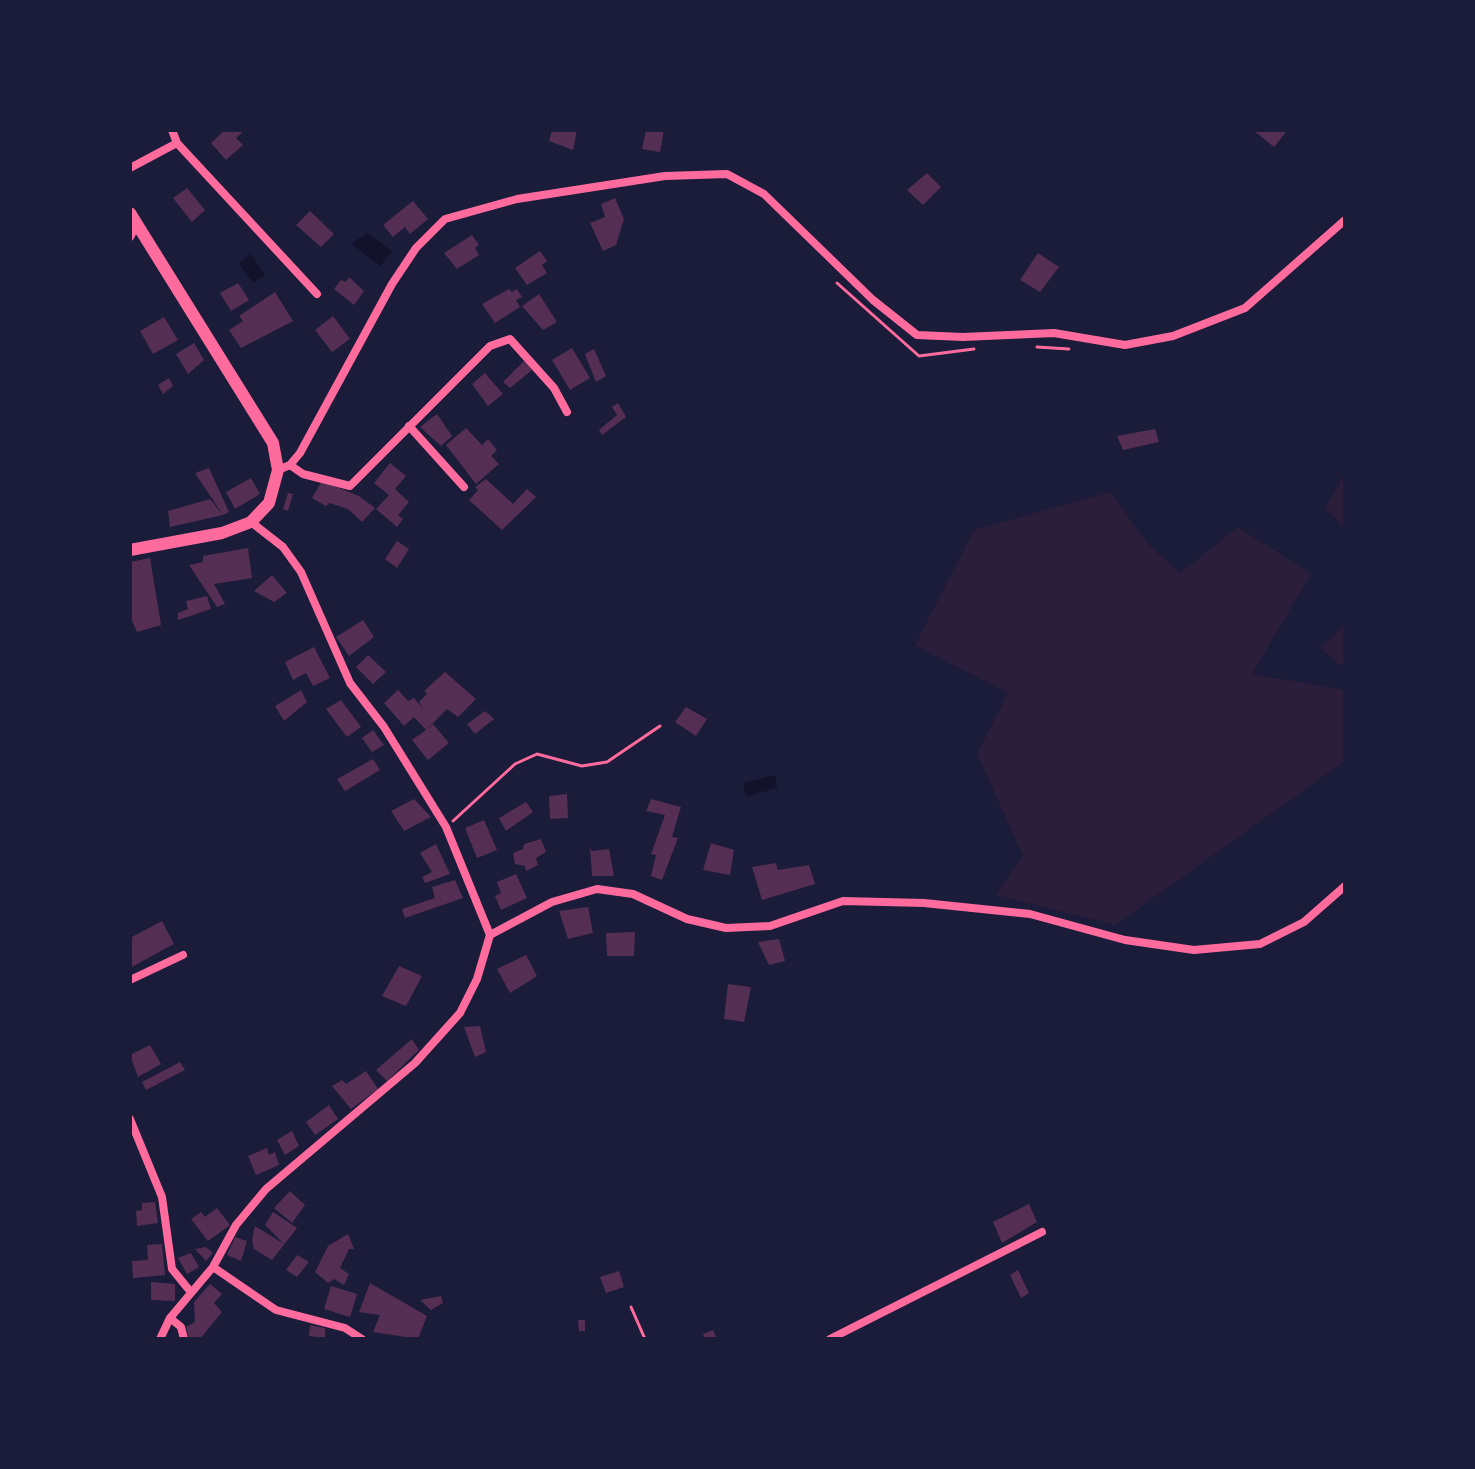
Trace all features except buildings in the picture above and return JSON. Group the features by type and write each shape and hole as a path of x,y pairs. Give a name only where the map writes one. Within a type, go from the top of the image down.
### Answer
{"main road":[{"path":"130,550 222,533 251,522 269,503 284,467 273,443 133,219"}],"street":[{"path":"172,130 177,143 317,294"},
{"path":"130,168 177,143"},
{"path":"567,412 554,388 510,339 490,346 350,486 284,467 416,248 445,219 517,199 665,176 727,174 764,194 873,300 917,335 963,337 1054,333 1125,345 1173,336 1245,308 1345,220"},
{"path":"130,237 133,219"},
{"path":"409,426 464,487"},
{"path":"160,1339 170,1318 213,1267 236,1225 266,1189 415,1063 460,1013 477,979 490,935 446,827 384,727 350,683 301,572 283,547 251,522"},
{"path":"490,935 552,902 597,889 633,894 687,919 726,928 770,926 843,901 924,903 1030,914 1125,940 1194,950 1260,944 1304,922 1345,886"},
{"path":"130,980 183,955"},
{"path":"130,1119 162,1197 172,1269 190,1291"},
{"path":"830,1339 1042,1232"},
{"path":"213,1267 276,1310 345,1328 362,1339"},
{"path":"170,1318 181,1327 184,1339"}],"path":[{"path":"835,281 919,356 977,349"},
{"path":"1029,346 1080,349"},
{"path":"446,827 515,764 537,754 582,766 607,762 660,726"},
{"path":"631,1307 645,1339"}],"shaded area":[{"path":"367,233 392,251 380,266 351,244"},
{"path":"251,254 265,275 253,283 239,263"},
{"path":"1345,473 1345,528 1325,508"},
{"path":"1110,492 1149,545 1180,573 1238,527 1311,574 1252,674 1341,689 1345,695 1345,761 1115,925 995,895 1023,856 977,754 1008,693 915,645 974,530"},
{"path":"1345,625 1345,664 1340,665 1320,648"},
{"path":"775,775 777,788 746,797 743,783"}]}
